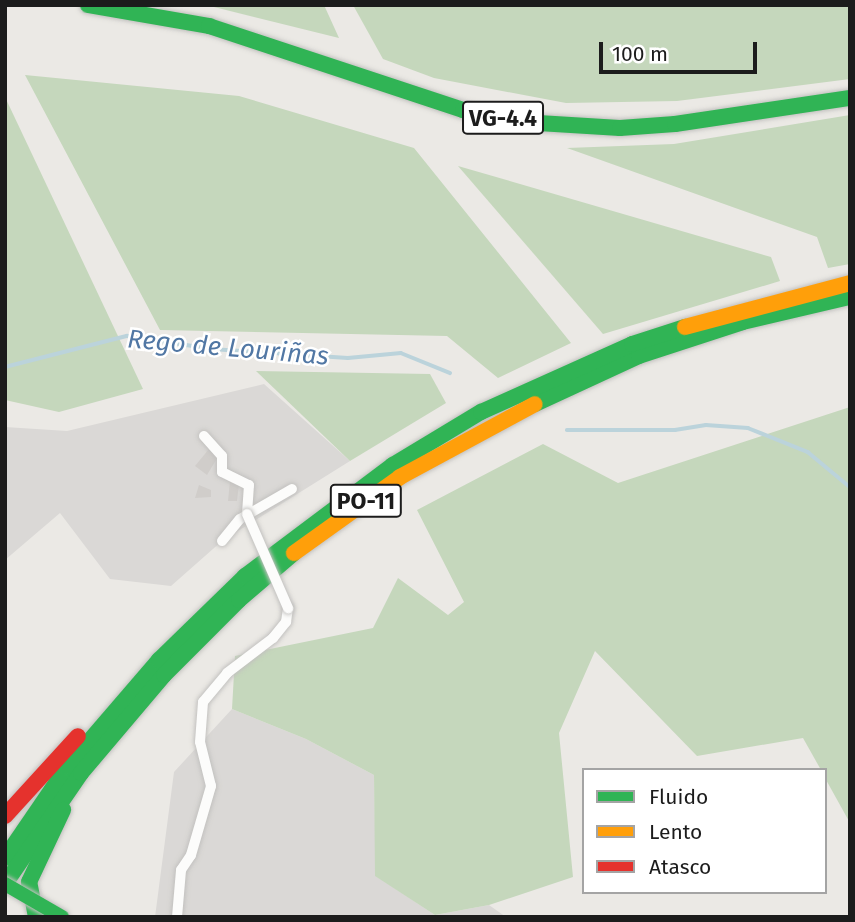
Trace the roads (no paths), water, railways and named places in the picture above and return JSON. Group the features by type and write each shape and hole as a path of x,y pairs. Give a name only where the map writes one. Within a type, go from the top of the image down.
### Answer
{"main road":[{"name":"VG-4.4","path":"88,5 209,26 463,110 523,122 573,127 675,124 850,98"},
{"name":"PO-11","path":"5,858 67,767 159,660 245,576 305,527 393,465 481,412 632,344 734,311 850,283"},
{"name":"PO-11","path":"5,884 81,773 164,675 239,600 315,536 400,477 487,426 639,356 743,322 850,297"},
{"path":"5,816 110,700 159,660"},
{"path":"36,917 29,881 81,773"},
{"path":"5,884 62,917"}],"street":[{"path":"177,917 181,870 191,855 211,786 200,742 203,702 227,673 273,638 286,622 288,608 247,514 249,485 222,472 222,456 204,436"},
{"path":"222,541 247,514 292,489"}],"waterway":[{"name":"Rego de Louriñas","path":"5,367 127,336 212,349 348,358 401,353 450,373"},
{"name":"Rego de Louriñas","path":"567,430 675,430 706,425 748,428 808,452 850,487"}]}
